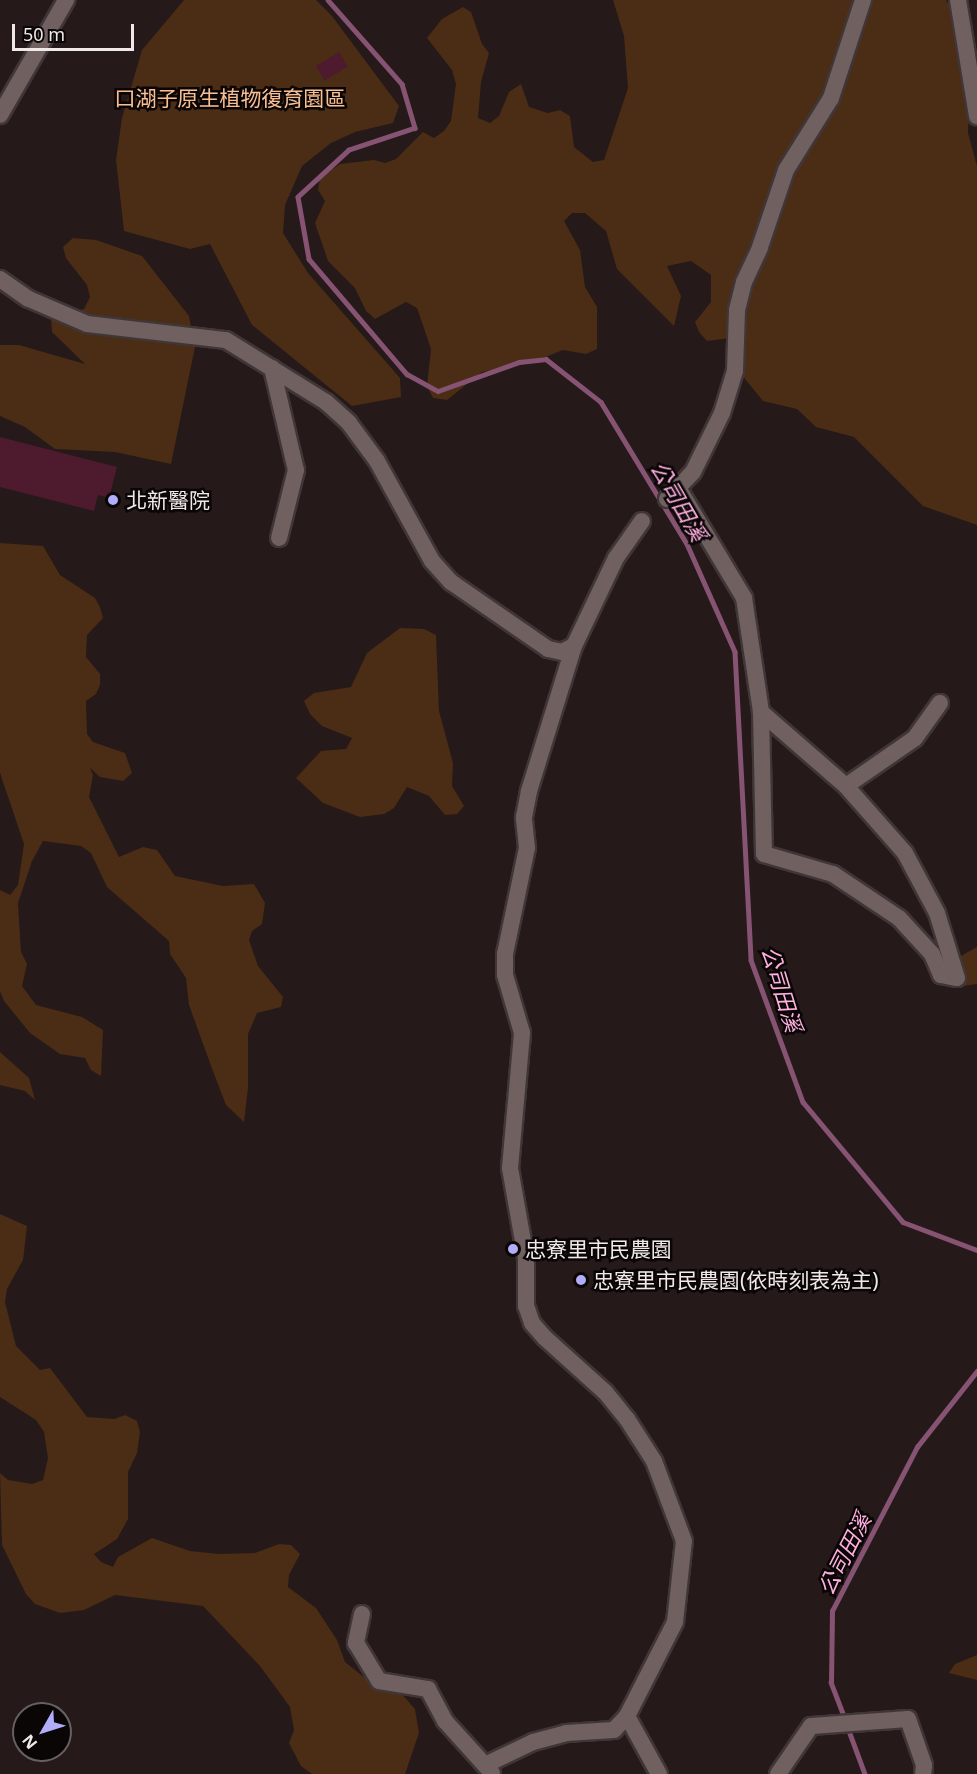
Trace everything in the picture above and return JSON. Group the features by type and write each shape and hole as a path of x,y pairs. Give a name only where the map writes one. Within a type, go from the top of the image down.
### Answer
{"street":[{"path":"0,115 66,0"},
{"path":"761,712 846,786 904,853 938,914 957,978 941,975 932,954 899,918 833,874 764,854 761,712 744,598 672,493 693,472 722,413 735,371 737,310 744,282 760,247 786,170 838,81 849,34 863,0"},
{"path":"958,0 977,116"},
{"path":"0,279 29,299 87,324 226,340 326,402 349,423 377,461 432,561 451,582 548,649 562,652 574,646"},
{"path":"272,368 296,470 279,538"},
{"path":"362,1614 356,1643 379,1681 428,1689 445,1721 488,1770 534,1742 566,1733 614,1730 627,1716 675,1622 684,1540 654,1461 627,1419 605,1392 532,1323 526,1306 523,1230 510,1168 522,1033 505,975 506,954 527,848 524,817 529,791 574,646 616,558 642,521"},
{"path":"846,786 915,738 940,703"},
{"path":"627,1716 659,1774"},
{"path":"778,1774 811,1726 908,1719 924,1765 923,1774"}],"green space":[{"name":"口湖子原生植物復育園區","path":"184,0 316,0 332,16 399,106 393,123 355,132 331,143 302,166 285,205 283,233 308,273 400,378 401,397 352,406 252,325 210,244 190,249 124,231 116,160 122,118 142,50"},
{"path":"613,0 946,0 965,36 970,69 968,133 977,166 977,525 923,506 854,437 816,427 797,409 763,401 741,374 730,338 707,341 699,332 695,322 711,302 711,275 691,261 667,266 681,296 674,326 617,269 606,231 585,213 572,213 564,221 580,250 585,287 597,307 597,349 586,354 563,350 530,363 482,372 447,400 433,398 427,386 431,349 417,308 406,302 375,319 366,311 355,288 328,261 315,223 325,201 318,190 320,177 340,164 374,160 385,163 396,159 423,132 434,138 444,131 451,121 456,84 452,70 427,38 442,19 463,7 471,12 482,44 489,53 481,82 478,118 490,123 499,116 509,92 521,84 529,107 548,113 560,110 570,116 574,147 593,162 604,160 628,88 624,36"},
{"path":"73,238 96,240 142,256 189,316 195,347 171,464 115,452 55,449 25,427 0,416 0,345 19,345 85,364 52,332 51,319 84,309 90,297 87,285 66,258 63,247"},
{"path":"0,543 43,546 60,575 95,598 100,607 103,618 87,635 86,657 100,674 100,685 96,694 86,701 87,734 93,742 125,753 132,773 123,781 100,777 90,768 93,775 89,797 119,857 143,847 157,850 175,876 223,886 254,884 265,903 262,924 252,931 249,940 258,966 283,997 281,1007 257,1013 248,1034 248,1088 244,1122 226,1105 189,1005 186,978 170,954 169,941 107,887 91,853 81,846 43,841 32,861 18,903 21,952 27,964 22,986 36,1005 82,1017 103,1030 101,1076 91,1070 85,1058 60,1054 30,1033 4,1001 0,991 0,890 10,895 18,885 24,844 0,773"},
{"path":"400,628 424,629 436,635 439,711 453,763 452,786 464,806 457,814 445,815 429,796 407,787 394,808 384,814 360,817 323,803 296,778 321,751 346,749 352,738 322,726 310,714 304,701 314,693 351,687 367,653"},
{"path":"977,947 977,984 957,987 947,983 959,957"},
{"path":"0,1052 29,1078 35,1100 25,1091 0,1085"},
{"path":"0,1214 27,1226 23,1260 7,1289 5,1302 16,1346 40,1370 50,1368 87,1417 114,1419 125,1415 137,1421 140,1432 137,1453 128,1472 128,1519 117,1539 94,1554 101,1562 113,1567 118,1557 152,1538 190,1551 219,1554 255,1553 279,1544 291,1545 300,1554 289,1575 288,1587 316,1608 337,1640 345,1662 365,1678 400,1692 415,1709 419,1733 405,1774 312,1774 301,1766 289,1743 294,1730 290,1707 260,1666 203,1606 115,1595 84,1610 60,1613 35,1604 26,1594 2,1545 0,1473 8,1480 32,1484 43,1480 48,1458 44,1432 36,1420 0,1397"},
{"path":"977,1655 977,1680 949,1673 955,1664"}],"building":[{"path":"339,52 348,67 325,80 316,66"},
{"path":"0,437 117,467 109,498 98,495 94,511 0,487"}],"waterway":[{"name":"公司田溪","path":"328,0 402,84 415,128 349,150 298,197 309,259 407,374 438,391 519,362 546,359 601,402 687,544 735,652 751,960 803,1102 903,1222 977,1250"},
{"name":"公司田溪","path":"845,1720 831,1683 832,1611 917,1447 977,1371"},
{"name":"公司田溪","path":"848,1728 865,1774"}],"place":[{"name":"北新醫院","path":"113,500"},
{"name":"忠寮里市民農園","path":"513,1249"},
{"name":"忠寮里市民農園(依時刻表為主)","path":"581,1280"}]}
